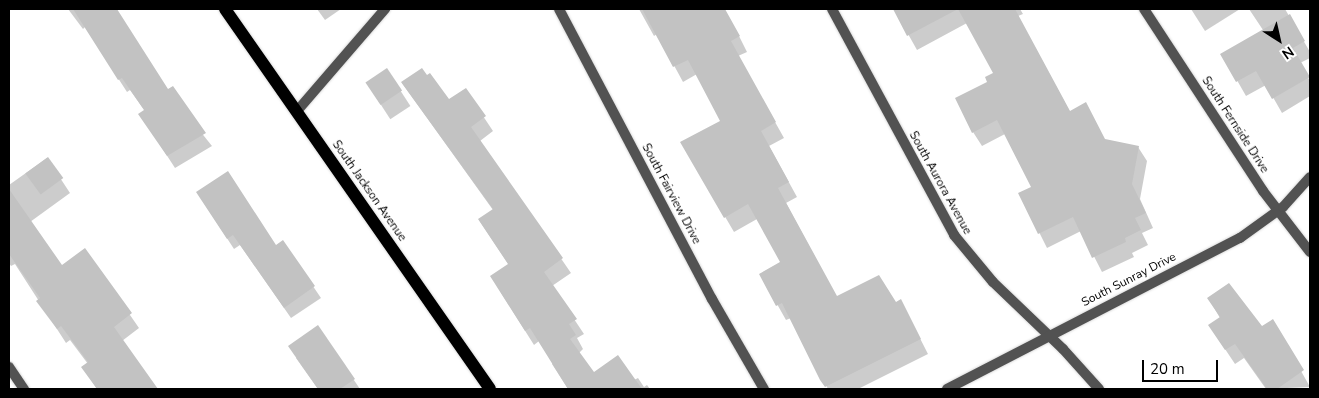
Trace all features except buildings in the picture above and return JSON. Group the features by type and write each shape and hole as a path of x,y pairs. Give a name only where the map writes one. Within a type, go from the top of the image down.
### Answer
{"main road":[{"name":"South Jackson Avenue","path":"225,9 490,389"}],"street":[{"path":"297,111 385,9"},
{"name":"South Fairview Drive","path":"559,9 712,299 764,389"},
{"name":"South Aurora Avenue","path":"832,9 954,235 993,282 1048,335 1099,389"},
{"name":"South Fernside Drive","path":"1144,9 1277,209 1310,252"},
{"name":"South Sunray Drive","path":"947,389 1048,335 1226,246 1257,227 1277,209 1283,207 1310,178"},
{"path":"9,367 24,389"}]}
